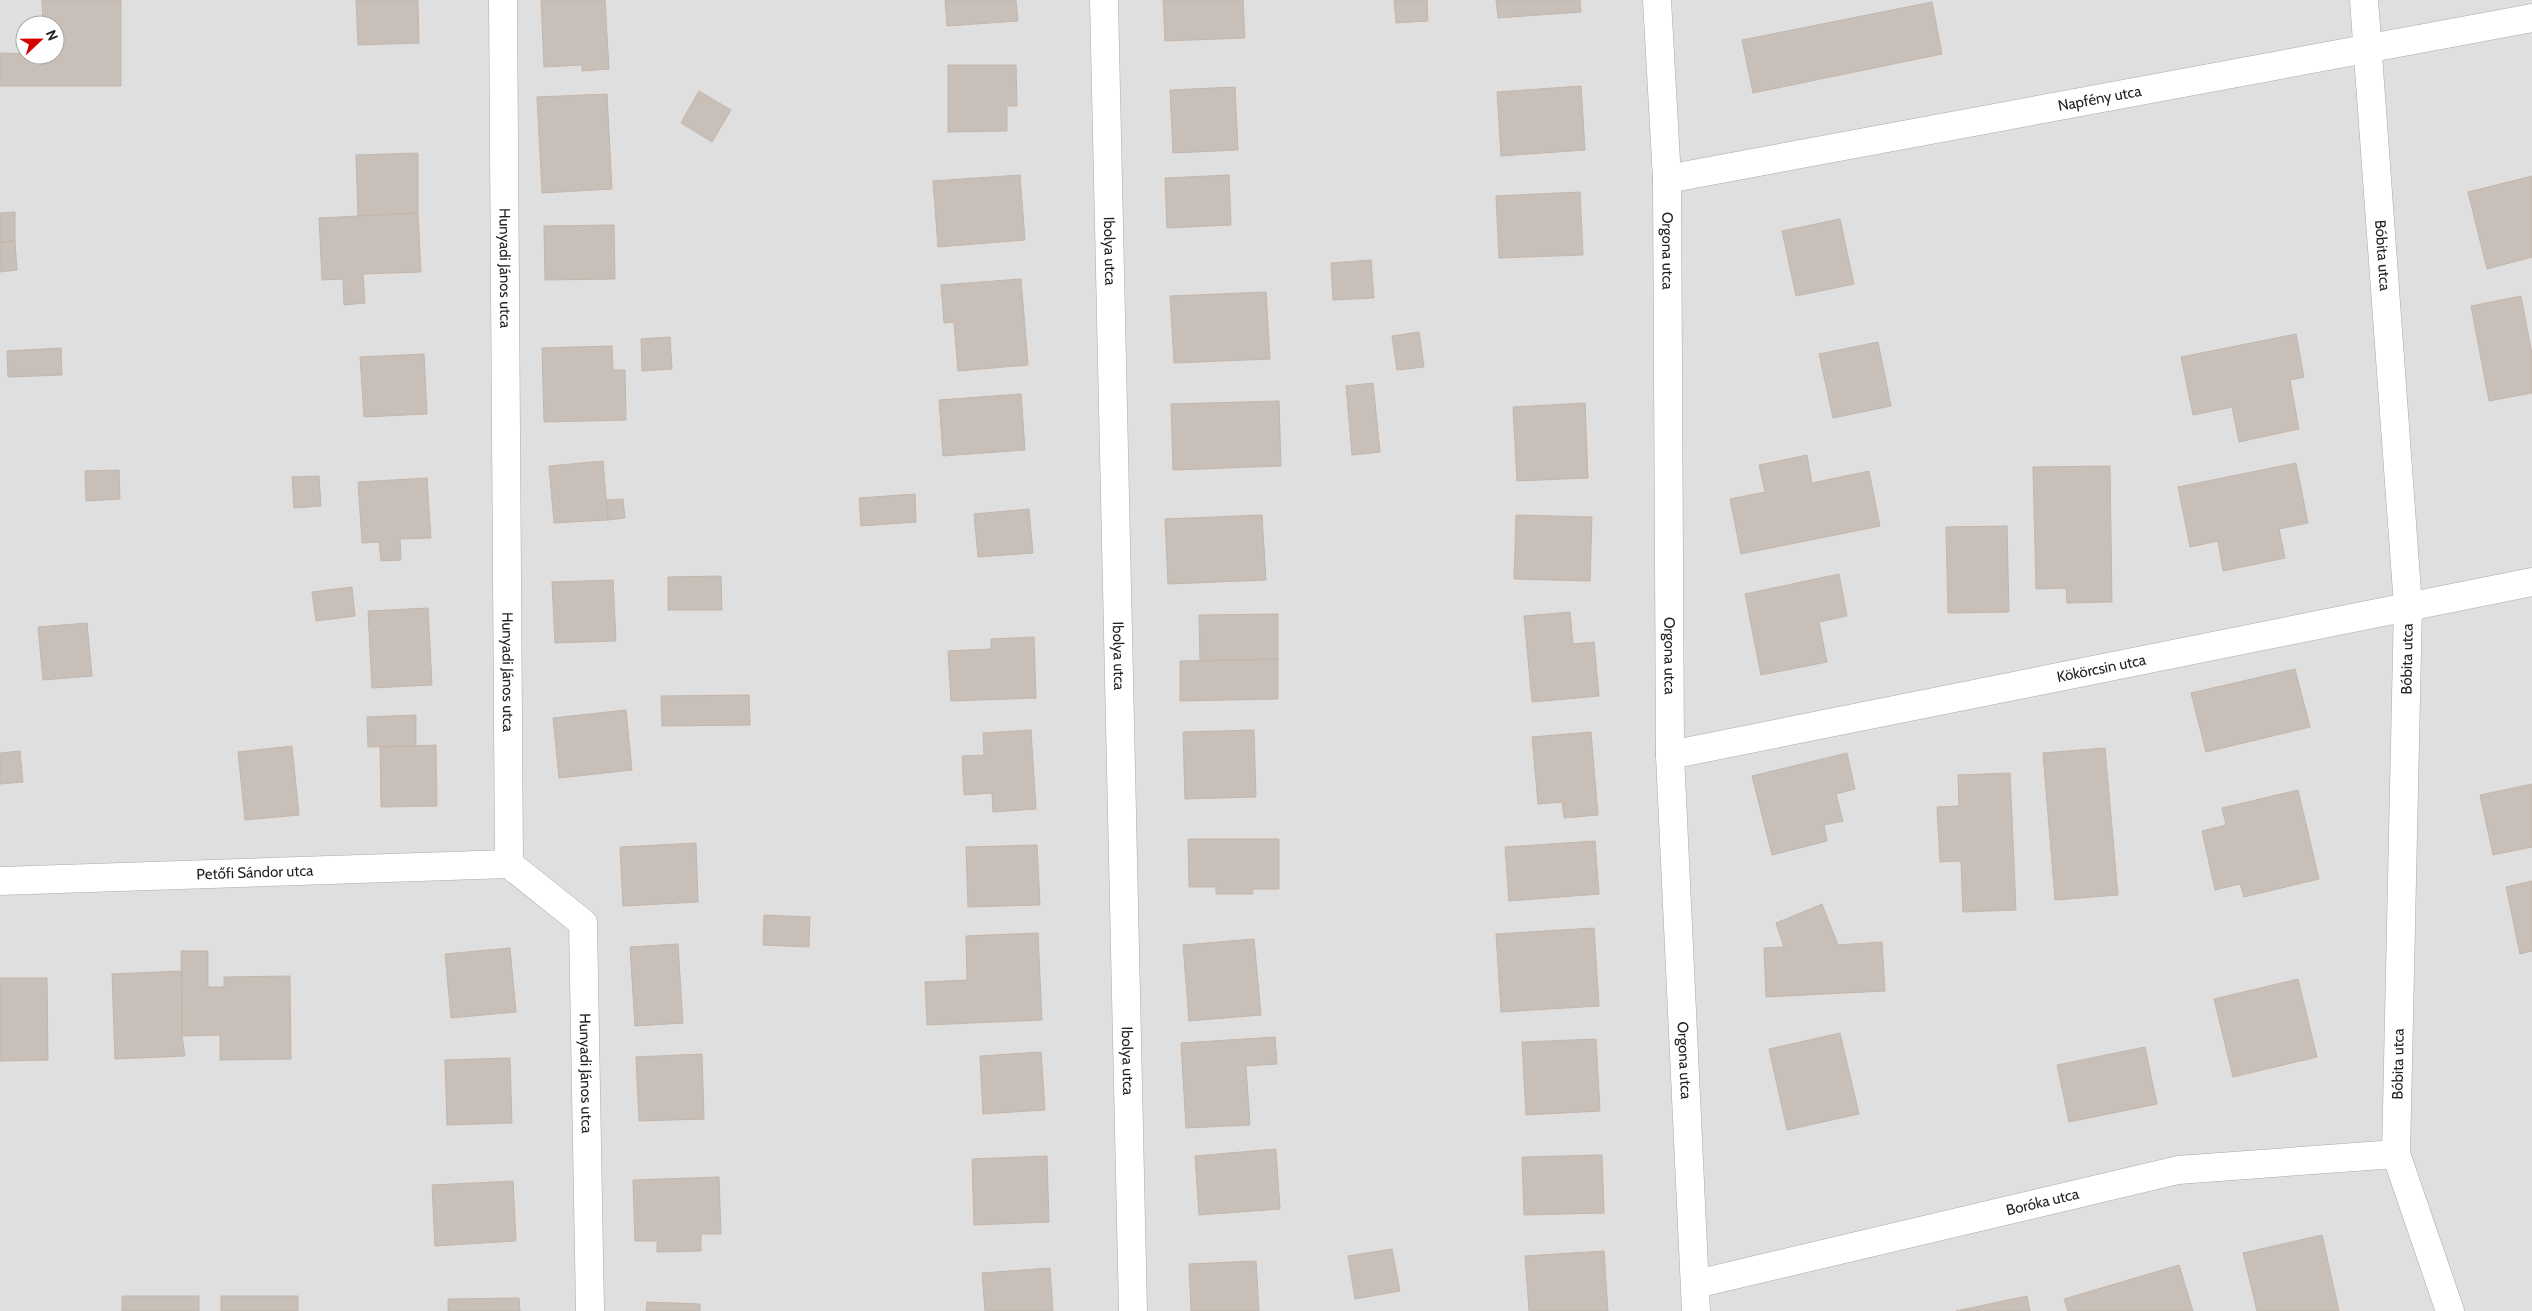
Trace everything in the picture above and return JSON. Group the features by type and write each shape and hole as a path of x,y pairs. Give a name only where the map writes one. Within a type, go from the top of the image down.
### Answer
{"street":[{"name":"Hunyadi János utca","path":"503,0 510,864 583,923 590,1311"},
{"name":"Ibolya utca","path":"1104,0 1133,1311"},
{"name":"Orgona utca","path":"1657,0 1667,179 1670,756 1696,1311"},
{"name":"Bóbita utca","path":"2364,0 2408,606 2396,1154 2450,1311"},
{"name":"Napfény utca","path":"1667,179 2532,18"},
{"name":"Kökörcsin utca","path":"1670,756 2532,582"},
{"name":"Petőfi Sándor utca","path":"0,881 510,864"},
{"name":"Boróka utca","path":"1696,1284 2178,1170 2396,1154"}],"shaded area":[{"path":"0,0 2532,0 2532,1311 0,1311"}],"building":[{"path":"42,0 121,0 121,86 0,86 0,53 15,54 15,65 65,65 65,15 43,15"},
{"path":"356,0 418,0 419,43 358,45"},
{"path":"541,0 605,0 609,69 582,71 582,65 544,67"},
{"path":"945,0 1016,0 1018,21 947,26"},
{"path":"1163,0 1243,0 1245,38 1165,41"},
{"path":"1394,0 1427,0 1428,21 1396,23"},
{"path":"1496,0 1580,0 1581,12 1498,18"},
{"path":"1932,2 1942,54 1753,93 1742,40"},
{"path":"948,65 1016,65 1017,106 1007,106 1007,131 948,132"},
{"path":"1581,86 1585,150 1501,156 1497,92"},
{"path":"1235,87 1238,150 1173,153 1170,90"},
{"path":"699,91 731,110 712,142 681,123"},
{"path":"607,94 612,189 542,193 537,97"},
{"path":"418,153 418,213 358,216 356,155"},
{"path":"1020,175 1025,240 938,247 933,181"},
{"path":"1229,175 1231,225 1167,228 1165,178"},
{"path":"2532,176 2532,257 2487,269 2468,192"},
{"path":"1580,192 1583,255 1499,258 1496,196"},
{"path":"15,212 15,241 0,242 0,213"},
{"path":"418,213 421,272 363,274 365,303 344,305 343,279 322,280 319,218"},
{"path":"1840,219 1854,284 1796,296 1782,231"},
{"path":"614,225 615,279 545,280 544,226"},
{"path":"15,241 17,270 0,272 0,242"},
{"path":"1371,260 1374,298 1333,300 1331,263"},
{"path":"1021,279 1028,365 958,371 954,322 944,323 941,285"},
{"path":"1266,292 1270,359 1174,363 1170,296"},
{"path":"2521,296 2532,354 2532,393 2489,401 2471,306"},
{"path":"1419,332 1424,367 1397,370 1392,336"},
{"path":"2296,334 2304,377 2290,380 2299,429 2239,442 2232,407 2193,415 2181,357"},
{"path":"670,337 672,369 642,371 641,339"},
{"path":"1878,342 1891,406 1833,418 1819,354"},
{"path":"612,346 613,370 625,370 626,420 544,422 542,348"},
{"path":"61,348 62,375 8,377 7,351"},
{"path":"424,354 427,414 364,417 360,357"},
{"path":"1373,383 1380,452 1352,455 1346,386"},
{"path":"1021,394 1025,450 943,456 939,400"},
{"path":"1279,401 1281,466 1173,470 1171,404"},
{"path":"1585,403 1588,478 1517,481 1513,407"},
{"path":"1807,455 1812,483 1869,471 1880,526 1741,554 1730,499 1765,492 1759,465"},
{"path":"603,461 608,520 554,523 549,466"},
{"path":"2296,463 2308,523 2279,529 2285,558 2223,571 2218,541 2190,547 2178,487"},
{"path":"2110,466 2112,602 2067,603 2066,588 2036,589 2033,467"},
{"path":"119,470 120,499 86,501 85,471"},
{"path":"319,476 321,506 294,508 292,477"},
{"path":"427,478 431,538 400,539 401,560 381,561 379,542 362,543 358,482"},
{"path":"915,494 916,522 861,526 859,498"},
{"path":"623,499 625,518 608,520 607,500"},
{"path":"1029,509 1033,553 978,557 974,514"},
{"path":"1262,515 1266,580 1168,584 1165,519"},
{"path":"1516,515 1592,517 1590,581 1514,579"},
{"path":"2007,526 2009,612 1948,613 1946,527"},
{"path":"1839,574 1847,616 1819,622 1827,662 1761,675 1745,594"},
{"path":"721,576 722,610 668,610 668,577"},
{"path":"613,580 616,641 555,643 552,582"},
{"path":"352,587 355,616 316,621 312,592"},
{"path":"428,608 432,685 372,688 368,611"},
{"path":"1570,612 1573,644 1594,642 1599,696 1532,702 1524,616"},
{"path":"1278,614 1278,659 1200,661 1199,615"},
{"path":"87,623 92,676 43,680 38,627"},
{"path":"1034,637 1036,698 951,701 948,651 991,649 991,639"},
{"path":"1278,659 1278,699 1180,701 1180,661"},
{"path":"2295,669 2310,727 2206,752 2191,693"},
{"path":"749,695 750,725 662,726 661,696"},
{"path":"626,710 632,770 559,778 553,718"},
{"path":"416,715 416,746 368,747 367,717"},
{"path":"1031,730 1036,809 993,812 992,793 964,795 962,756 984,755 983,733"},
{"path":"1254,730 1256,797 1185,799 1183,732"},
{"path":"1591,732 1598,815 1564,818 1562,802 1538,804 1532,737"},
{"path":"436,745 437,806 381,807 380,747"},
{"path":"292,746 299,815 245,820 238,752"},
{"path":"2105,748 2118,895 2055,900 2043,753"},
{"path":"20,751 23,782 0,784 0,753"},
{"path":"1847,753 1855,789 1836,794 1843,821 1824,825 1827,841 1772,855 1752,776"},
{"path":"2010,773 2016,910 1963,912 1961,861 1940,862 1937,807 1959,806 1958,775"},
{"path":"2532,784 2532,847 2493,855 2480,795"},
{"path":"2298,790 2319,879 2244,897 2240,884 2215,890 2202,831 2226,825 2222,808"},
{"path":"1188,839 1279,839 1279,889 1253,889 1253,894 1216,894 1216,887 1189,887"},
{"path":"1595,841 1599,894 1509,901 1505,847"},
{"path":"696,843 698,902 623,906 620,847"},
{"path":"1037,845 1040,905 968,907 966,847"},
{"path":"2532,881 2532,951 2520,954 2506,887"},
{"path":"1822,904 1838,945 1882,942 1885,991 1766,997 1764,948 1784,947 1776,923"},
{"path":"764,915 810,917 809,947 763,945"},
{"path":"1594,928 1599,1006 1501,1012 1496,934"},
{"path":"1038,933 1042,1020 927,1025 925,982 967,980 966,936"},
{"path":"1254,939 1261,1015 1189,1021 1183,945"},
{"path":"678,944 683,1023 635,1026 630,947"},
{"path":"510,948 516,1012 451,1018 445,954"},
{"path":"181,951 208,951 208,987 224,987 224,977 290,976 291,1059 220,1060 220,1035 182,1036"},
{"path":"182,971 182,1036 185,1056 115,1059 112,974"},
{"path":"0,978 47,978 48,1060 0,1061"},
{"path":"2298,979 2317,1057 2233,1077 2214,999"},
{"path":"1840,1033 1859,1114 1787,1130 1769,1049"},
{"path":"1275,1037 1277,1064 1246,1066 1250,1125 1186,1128 1181,1043"},
{"path":"1596,1039 1600,1111 1526,1115 1522,1042"},
{"path":"2145,1047 2157,1104 2069,1122 2057,1065"},
{"path":"1041,1052 1045,1110 983,1114 980,1056"},
{"path":"702,1054 704,1119 639,1121 636,1057"},
{"path":"510,1058 512,1123 447,1125 445,1060"},
{"path":"1276,1149 1280,1209 1199,1215 1195,1156"},
{"path":"1602,1155 1604,1213 1524,1215 1522,1157"},
{"path":"1047,1156 1049,1222 974,1225 972,1159"},
{"path":"719,1177 721,1234 701,1234 701,1251 657,1252 657,1241 635,1241 633,1180"},
{"path":"513,1181 516,1241 435,1246 432,1185"},
{"path":"2322,1235 2339,1311 2257,1311 2243,1253"},
{"path":"1392,1249 1400,1291 1355,1299 1348,1256"},
{"path":"1604,1251 1608,1311 1529,1311 1525,1256"},
{"path":"1256,1261 1259,1311 1191,1311 1189,1264"},
{"path":"2179,1265 2193,1311 2068,1311 2064,1299"},
{"path":"1050,1268 1053,1311 985,1311 982,1273"},
{"path":"122,1296 199,1296 199,1311 122,1311"},
{"path":"221,1296 298,1296 298,1311 221,1311"},
{"path":"2027,1296 2030,1311 1956,1311"},
{"path":"519,1298 520,1311 448,1311 448,1299"},
{"path":"647,1302 700,1304 700,1311 646,1311"}]}
